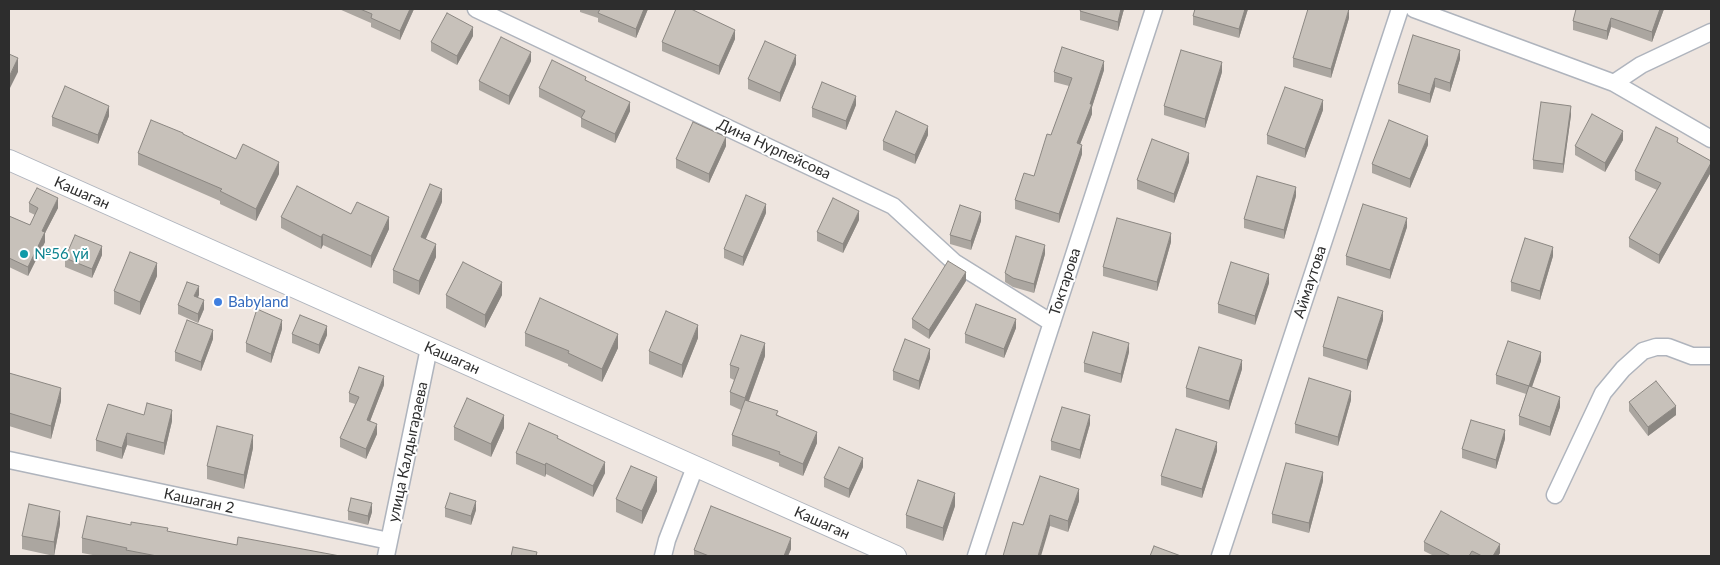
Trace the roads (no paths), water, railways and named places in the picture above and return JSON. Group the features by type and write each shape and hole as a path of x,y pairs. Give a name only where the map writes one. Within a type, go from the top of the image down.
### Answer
{"street":[{"name":"Дина Нурпейсова","path":"476,9 893,206 954,262 1052,323"},
{"name":"Токтарова","path":"976,556 1154,9"},
{"name":"Аймаутова","path":"1220,556 1400,9"},
{"path":"1414,9 1614,83 1711,138"},
{"path":"1614,83 1641,65 1711,32"},
{"name":"Кашаган","path":"9,160 896,556"},
{"path":"1555,495 1603,393 1623,369 1644,352 1656,347 1668,347 1692,356 1711,356"},
{"name":"улица Калдыгараева","path":"388,549 430,348"},
{"name":"Кашаган 2","path":"9,460 388,549"},
{"path":"663,556 667,540 695,467"}],"place":[{"name":"№56 үй","path":"24,254"},
{"name":"Babyland","path":"218,302"}]}
